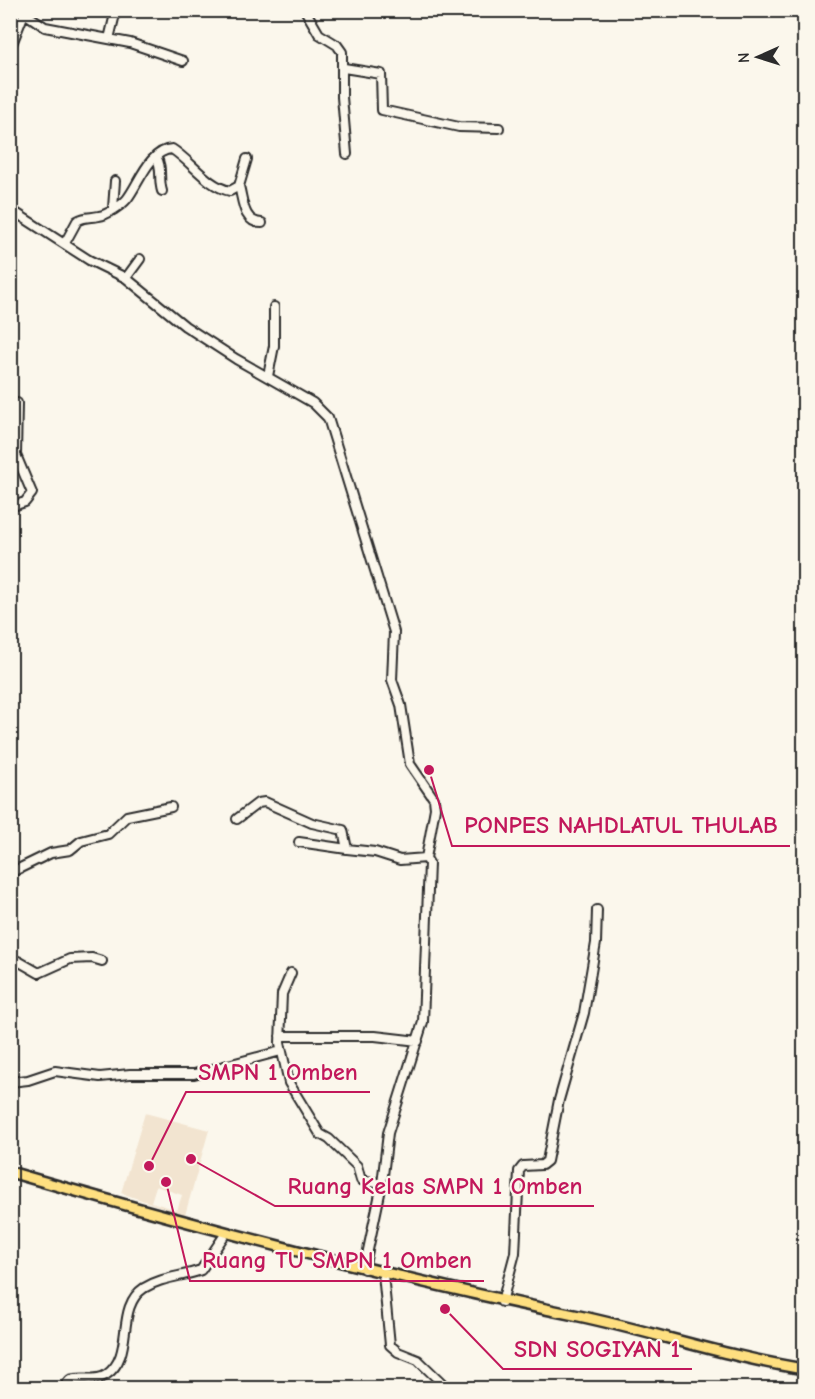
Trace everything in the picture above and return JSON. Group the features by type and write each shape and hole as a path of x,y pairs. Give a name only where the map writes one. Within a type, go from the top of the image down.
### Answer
{"main road":[{"path":"10,1172 226,1233 383,1274 804,1369"}],"street":[{"path":"109,39 116,10"},
{"path":"305,10 319,34 337,45 342,52 344,68 342,97 347,154"},
{"path":"23,11 29,18 45,27 109,39 183,61"},
{"path":"10,49 23,11"},
{"path":"344,68 381,74 382,110 459,127 499,128"},
{"path":"65,243 77,220 87,216 101,216 125,201 144,170 156,157 172,148 218,186 230,191 239,186"},
{"path":"156,157 161,165 159,177 162,191"},
{"path":"248,159 239,186 248,218 254,223 262,223"},
{"path":"114,208 115,181"},
{"path":"10,209 89,260 126,278 185,326 236,359 319,407 334,430 394,632 392,680 400,705 410,764 434,799 435,808 426,858 430,866 423,1022 392,1119 382,1184 364,1269"},
{"path":"126,278 140,259"},
{"path":"268,376 274,346 274,307"},
{"path":"10,507 25,502 32,493 16,455 17,403"},
{"path":"237,819 258,803 265,802 312,823 343,830 347,849"},
{"path":"10,873 51,853 70,850 81,841 108,834 127,816 171,807"},
{"path":"299,842 375,852 400,860 426,858"},
{"path":"502,1302 516,1253 519,1171 523,1166 537,1166 547,1161 559,1100 584,1013 596,944 597,910"},
{"path":"10,959 39,973 70,959 92,958 102,961"},
{"path":"291,973 282,994 280,1036 281,1051 292,1092 320,1134 330,1139 356,1164 360,1180 382,1184"},
{"path":"280,1036 375,1036 418,1041"},
{"path":"10,1082 28,1080 55,1071 100,1077 194,1074 281,1051"},
{"path":"63,1389 66,1383 75,1378 99,1377 111,1370 124,1345 129,1309 140,1292 171,1277 201,1270 226,1233"},
{"path":"383,1274 390,1345 398,1352 418,1360 447,1389"}],"shaded area":[{"path":"145,1113 209,1130 185,1215 121,1193","holes":["156,1186 182,1195 177,1210 151,1202"]}],"place":[{"name":"PONPES NAHDLATUL THULAB","path":"429,770"},
{"name":"Ruang Kelas SMPN 1 Omben","path":"191,1159"},
{"name":"SMPN 1 Omben","path":"149,1166"},
{"name":"Ruang TU SMPN 1 Omben","path":"166,1182"},
{"name":"SDN SOGIYAN 1","path":"445,1309"}]}
